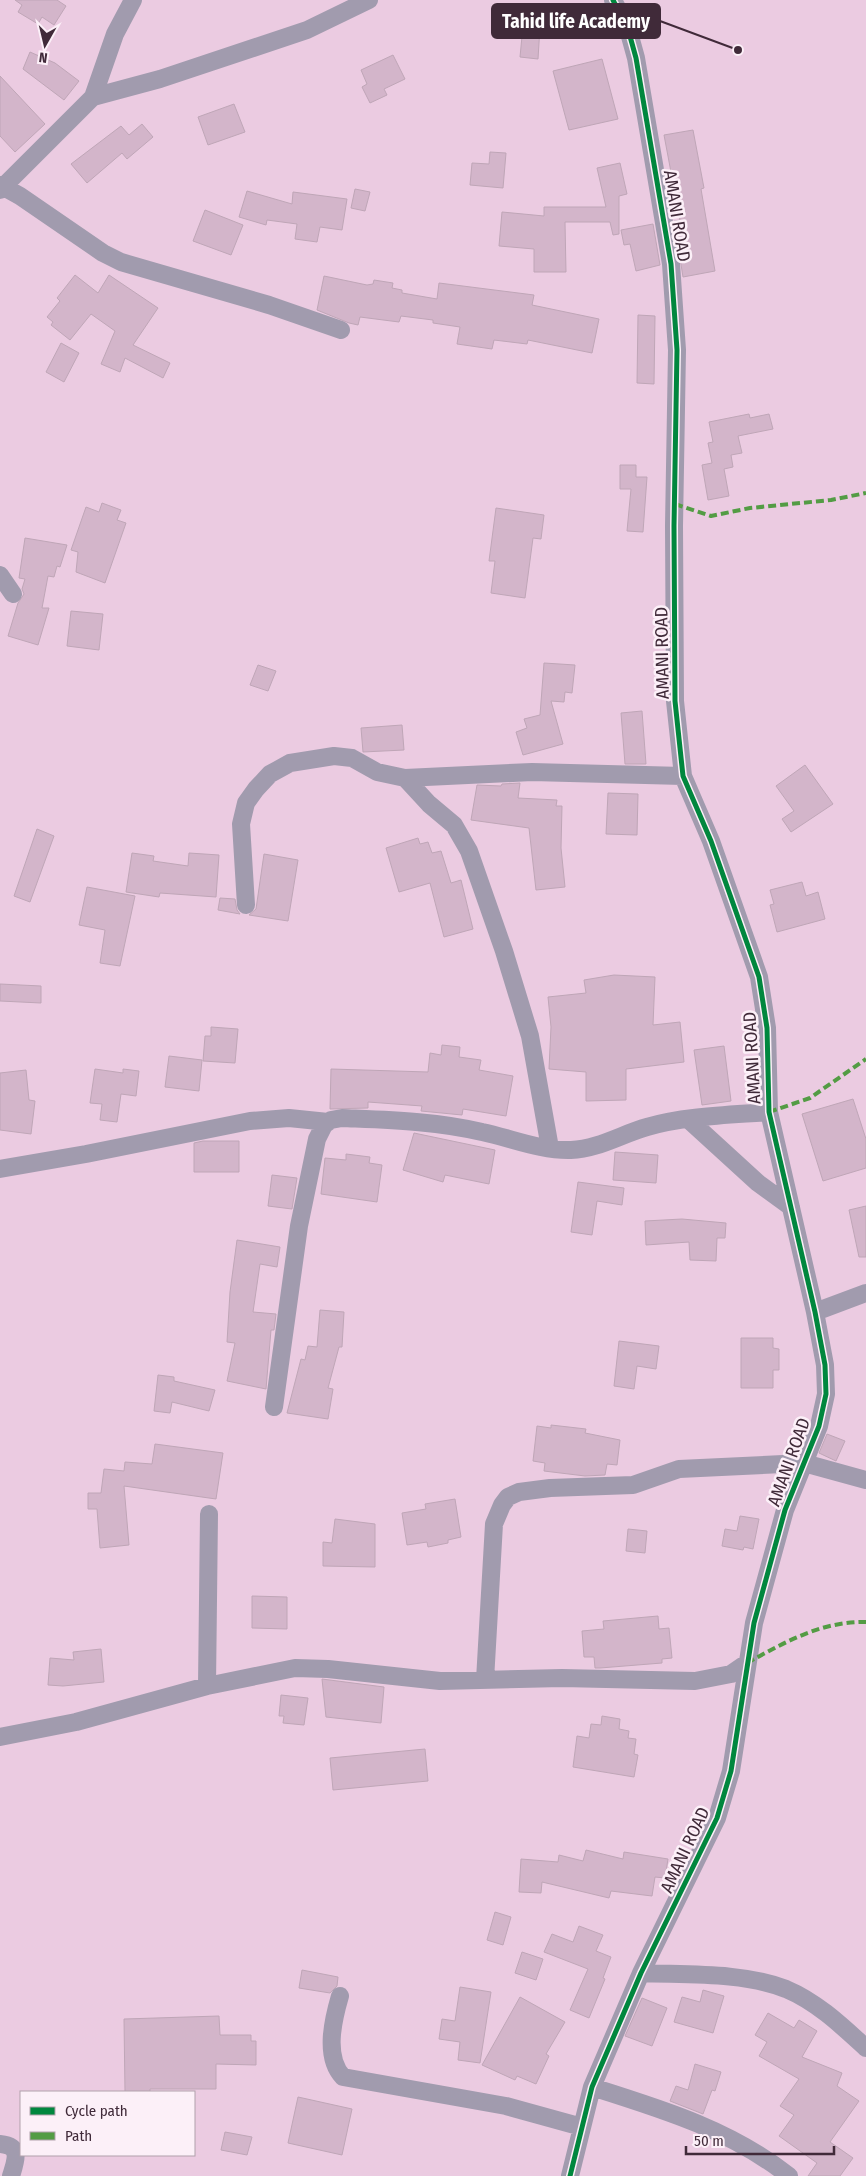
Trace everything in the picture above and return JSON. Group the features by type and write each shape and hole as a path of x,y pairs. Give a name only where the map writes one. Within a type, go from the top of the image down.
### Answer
{"street":[{"path":"133,0 115,34 93,97 1,187 103,253 121,262 269,305 341,330"},
{"path":"93,97 160,79 307,30 369,0"},
{"name":"AMANI ROAD","path":"570,2176 592,2087 641,1973 717,1818 730,1771 754,1623 785,1510 818,1426 826,1394 826,1365 769,1112 767,1028 759,977 718,859 683,776 675,701 674,526 677,350 671,264 636,58 620,2"},
{"path":"0,575 13,594"},
{"path":"246,905 241,824 246,803 256,788 270,774 290,763 334,756 352,758 377,772 405,778 532,772 683,776"},
{"path":"405,778 429,804 454,825 469,850 504,951 530,1036 550,1148"},
{"path":"0,1169 76,1156 250,1121 289,1118 328,1122 342,1118 444,1125 550,1148 584,1149 648,1127 690,1120 769,1112"},
{"path":"690,1120 758,1183 791,1207"},
{"path":"274,1407 299,1226 316,1139 328,1122"},
{"path":"815,1312 866,1293"},
{"path":"485,1680 494,1524 508,1496 519,1492 550,1488 633,1485 679,1469 804,1463 866,1480"},
{"path":"207,1686 209,1514"},
{"path":"0,1737 76,1722 207,1686 295,1668 407,1679 485,1680 562,1678 695,1681 731,1674 747,1663"},
{"path":"641,1973 732,1978 777,1986 804,1999 832,2017 866,2048"},
{"path":"340,1996 332,2035 335,2064 343,2077 506,2106 582,2127"},
{"path":"592,2087 688,2119 718,2132 744,2144 788,2176"},
{"path":"0,2144 9,2146 16,2151 17,2156 11,2176"}],"building":[{"path":"15,0 57,0 66,6 54,25 42,17 38,24 18,12 22,5"},
{"path":"523,26 540,27 538,59 520,57"},
{"path":"30,52 55,63 79,81 64,100 23,69"},
{"path":"393,55 405,79 384,89 387,95 370,103 362,87 367,84 361,70"},
{"path":"602,59 618,119 569,130 553,71"},
{"path":"0,76 45,124 15,152 0,136"},
{"path":"234,104 245,132 208,145 198,117"},
{"path":"142,124 153,137 127,159 122,153 87,183 71,164 121,126 129,135"},
{"path":"693,130 704,188 701,189 715,271 683,277 674,221 680,220 664,135"},
{"path":"490,152 506,153 503,188 470,185 472,163 489,164"},
{"path":"620,163 627,194 619,196 619,234 613,235 610,222 565,222 566,272 534,272 534,249 499,246 502,212 544,216 544,207 606,207 597,168"},
{"path":"355,189 370,192 365,211 351,208"},
{"path":"247,191 292,204 293,192 347,199 342,230 320,227 317,242 295,239 297,224 267,220 266,225 239,217"},
{"path":"205,210 243,225 231,255 193,241"},
{"path":"653,224 660,265 636,271 630,244 624,245 621,230"},
{"path":"75,275 98,293 109,275 158,308 133,345 170,363 163,378 125,358 120,372 101,364 115,331 91,314 70,340 51,325 53,322 47,317 60,301 57,298"},
{"path":"324,276 367,285 373,284 374,280 393,283 392,288 402,290 402,293 437,299 439,283 534,295 532,305 599,319 592,353 528,340 527,344 494,340 492,349 457,344 460,327 433,323 433,320 401,316 399,322 360,317 358,325 349,323 317,310"},
{"path":"638,315 655,316 654,384 637,383"},
{"path":"61,343 79,353 64,382 46,372"},
{"path":"749,414 750,418 769,414 773,429 738,436 742,453 731,455 733,467 724,469 729,496 708,500 702,465 712,463 708,443 713,442 709,422"},
{"path":"620,465 636,465 636,477 647,477 643,532 627,531 631,489 620,489"},
{"path":"102,503 121,510 117,520 126,523 105,583 76,572 78,552 71,550 86,507 99,512"},
{"path":"496,508 544,515 541,539 533,538 525,598 491,593 495,561 489,561"},
{"path":"25,538 67,545 60,567 57,566 54,577 48,576 42,608 49,608 38,645 8,636 18,603 24,594 22,589 25,579 19,578"},
{"path":"71,611 103,614 99,650 67,646"},
{"path":"544,663 575,665 572,693 565,692 564,702 551,701 563,744 523,755 516,732 527,728 524,719 540,715"},
{"path":"258,665 276,671 268,691 250,685"},
{"path":"642,711 646,764 625,764 621,713"},
{"path":"402,725 404,750 363,752 361,728"},
{"path":"805,765 833,804 791,832 782,819 794,811 776,786"},
{"path":"520,783 518,798 557,800 556,806 562,806 561,848 565,887 536,890 529,828 471,820 477,785 501,786 502,784"},
{"path":"608,793 638,794 637,835 606,834"},
{"path":"37,829 54,836 30,902 14,896"},
{"path":"418,838 420,844 428,842 432,853 441,851 451,883 461,880 473,929 444,937 430,883 399,892 386,848"},
{"path":"132,853 154,856 153,861 188,866 189,853 219,855 216,897 160,893 159,897 126,892"},
{"path":"264,854 298,860 288,921 249,915 256,909"},
{"path":"802,882 806,896 818,892 825,919 777,932 770,905 774,904 770,890"},
{"path":"87,887 135,896 120,966 100,963 105,930 79,925"},
{"path":"220,898 235,899 237,910 240,914 218,910"},
{"path":"614,975 655,977 653,1025 680,1022 684,1062 626,1069 626,1100 586,1101 586,1072 549,1069 551,1027 548,997 586,993 584,980"},
{"path":"0,984 41,986 41,1003 0,1001"},
{"path":"211,1027 238,1029 235,1063 203,1061 205,1036 211,1036"},
{"path":"442,1045 460,1047 459,1057 481,1060 479,1070 513,1076 506,1116 463,1109 462,1115 421,1111 422,1106 368,1102 368,1108 330,1109 331,1069 428,1072 430,1053 441,1055"},
{"path":"724,1046 731,1101 702,1105 694,1050"},
{"path":"169,1056 202,1060 199,1091 165,1087"},
{"path":"95,1069 123,1073 123,1069 139,1071 136,1096 121,1094 117,1122 100,1120 102,1104 90,1103"},
{"path":"26,1070 29,1100 35,1101 31,1134 0,1130 0,1073"},
{"path":"853,1099 866,1139 866,1168 823,1181 802,1114"},
{"path":"414,1133 495,1150 489,1184 445,1175 443,1182 403,1170"},
{"path":"203,1141 239,1141 239,1172 194,1172 194,1143"},
{"path":"615,1152 658,1155 656,1183 613,1180"},
{"path":"346,1154 370,1157 369,1163 382,1165 377,1202 321,1194 325,1158 346,1160"},
{"path":"272,1175 297,1178 292,1209 268,1206"},
{"path":"578,1182 624,1188 622,1205 597,1201 592,1235 571,1232"},
{"path":"866,1206 866,1257 859,1257 849,1210"},
{"path":"682,1219 726,1223 725,1238 717,1238 716,1261 690,1260 689,1242 646,1245 645,1221"},
{"path":"237,1240 280,1247 277,1267 260,1264 253,1312 276,1314 274,1330 271,1330 266,1389 227,1381 235,1343 227,1342 230,1292"},
{"path":"320,1310 344,1312 342,1347 339,1347 328,1388 333,1389 328,1419 287,1413 301,1359 305,1360 308,1346 317,1347"},
{"path":"741,1338 773,1338 773,1348 779,1349 779,1370 773,1370 773,1388 741,1388"},
{"path":"619,1341 659,1346 656,1369 637,1366 634,1389 614,1386"},
{"path":"158,1375 174,1377 174,1381 215,1390 209,1411 172,1402 170,1413 154,1411"},
{"path":"551,1425 586,1429 585,1433 620,1440 617,1465 607,1464 605,1475 585,1476 544,1471 545,1463 533,1461 537,1426 551,1428"},
{"path":"827,1434 845,1441 836,1461 819,1453"},
{"path":"155,1444 223,1453 216,1499 124,1486 129,1545 100,1548 97,1509 88,1509 88,1493 101,1493 104,1469 124,1471 125,1462 152,1464"},
{"path":"455,1499 461,1537 448,1540 448,1543 428,1547 427,1542 407,1545 402,1513 426,1509 425,1504"},
{"path":"740,1516 759,1519 753,1549 744,1547 743,1550 722,1546 725,1529 737,1531"},
{"path":"335,1519 375,1524 375,1567 323,1566 323,1542 332,1543"},
{"path":"628,1529 647,1531 645,1553 626,1551"},
{"path":"252,1596 287,1597 287,1629 252,1628"},
{"path":"658,1616 659,1629 669,1628 672,1658 662,1659 662,1663 595,1668 594,1657 584,1657 582,1631 604,1629 603,1621"},
{"path":"101,1649 104,1682 63,1686 48,1685 50,1658 74,1660 73,1652"},
{"path":"322,1679 384,1687 381,1723 326,1717"},
{"path":"281,1695 308,1698 304,1725 283,1723 284,1716 279,1716"},
{"path":"602,1716 620,1719 619,1729 629,1731 628,1738 636,1739 634,1754 638,1755 634,1777 573,1767 577,1736 589,1738 591,1724 601,1725"},
{"path":"425,1749 428,1781 333,1790 330,1758"},
{"path":"586,1850 623,1859 624,1852 668,1859 665,1878 655,1877 652,1896 611,1891 609,1898 542,1882 541,1893 519,1892 521,1859 558,1862 559,1855 583,1861"},
{"path":"495,1912 511,1917 503,1945 487,1940"},
{"path":"579,1926 603,1935 596,1951 611,1957 603,1978 605,1979 589,2018 570,2010 588,1969 544,1952 552,1934 573,1942"},
{"path":"522,1952 543,1959 536,1980 515,1973"},
{"path":"302,1970 338,1977 337,1986 330,1993 299,1988"},
{"path":"460,1987 491,1992 480,2063 458,2060 460,2042 439,2039 442,2019 455,2021"},
{"path":"703,1990 724,1996 713,2033 674,2022 682,1997 700,2002"},
{"path":"520,1997 565,2022 546,2054 549,2056 536,2084 517,2076 515,2080 482,2065"},
{"path":"642,1998 667,2008 652,2046 625,2036"},
{"path":"768,2013 794,2028 799,2020 817,2031 802,2057 842,2073 837,2086 859,2101 830,2142 853,2158 840,2176 808,2176 817,2163 779,2136 794,2115 780,2106 799,2079 759,2056 767,2042 755,2035"},
{"path":"219,2016 220,2035 251,2035 251,2041 256,2041 256,2065 216,2064 216,2089 125,2091 124,2019"},
{"path":"695,2064 721,2072 715,2091 712,2090 703,2114 670,2101 676,2086 688,2090"},
{"path":"298,2097 352,2109 342,2155 288,2143"},
{"path":"225,2132 252,2137 247,2155 221,2150"}],"marked path":[{"path":"675,504 711,516 750,508 831,500 866,493"},
{"path":"769,1112 810,1098 866,1059"},
{"path":"747,1663 804,1634 834,1625 866,1622"}],"cycle path":[{"path":"570,2176 592,2087 641,1973 717,1818 731,1771 754,1623 785,1510 819,1426 826,1394 825,1365 815,1312 769,1112 767,1028 759,977 711,841 683,776 675,701 674,526 677,350 671,264 636,58 628,29 613,0"}],"place":[{"name":"Tahid life Academy","path":"738,50"}]}
